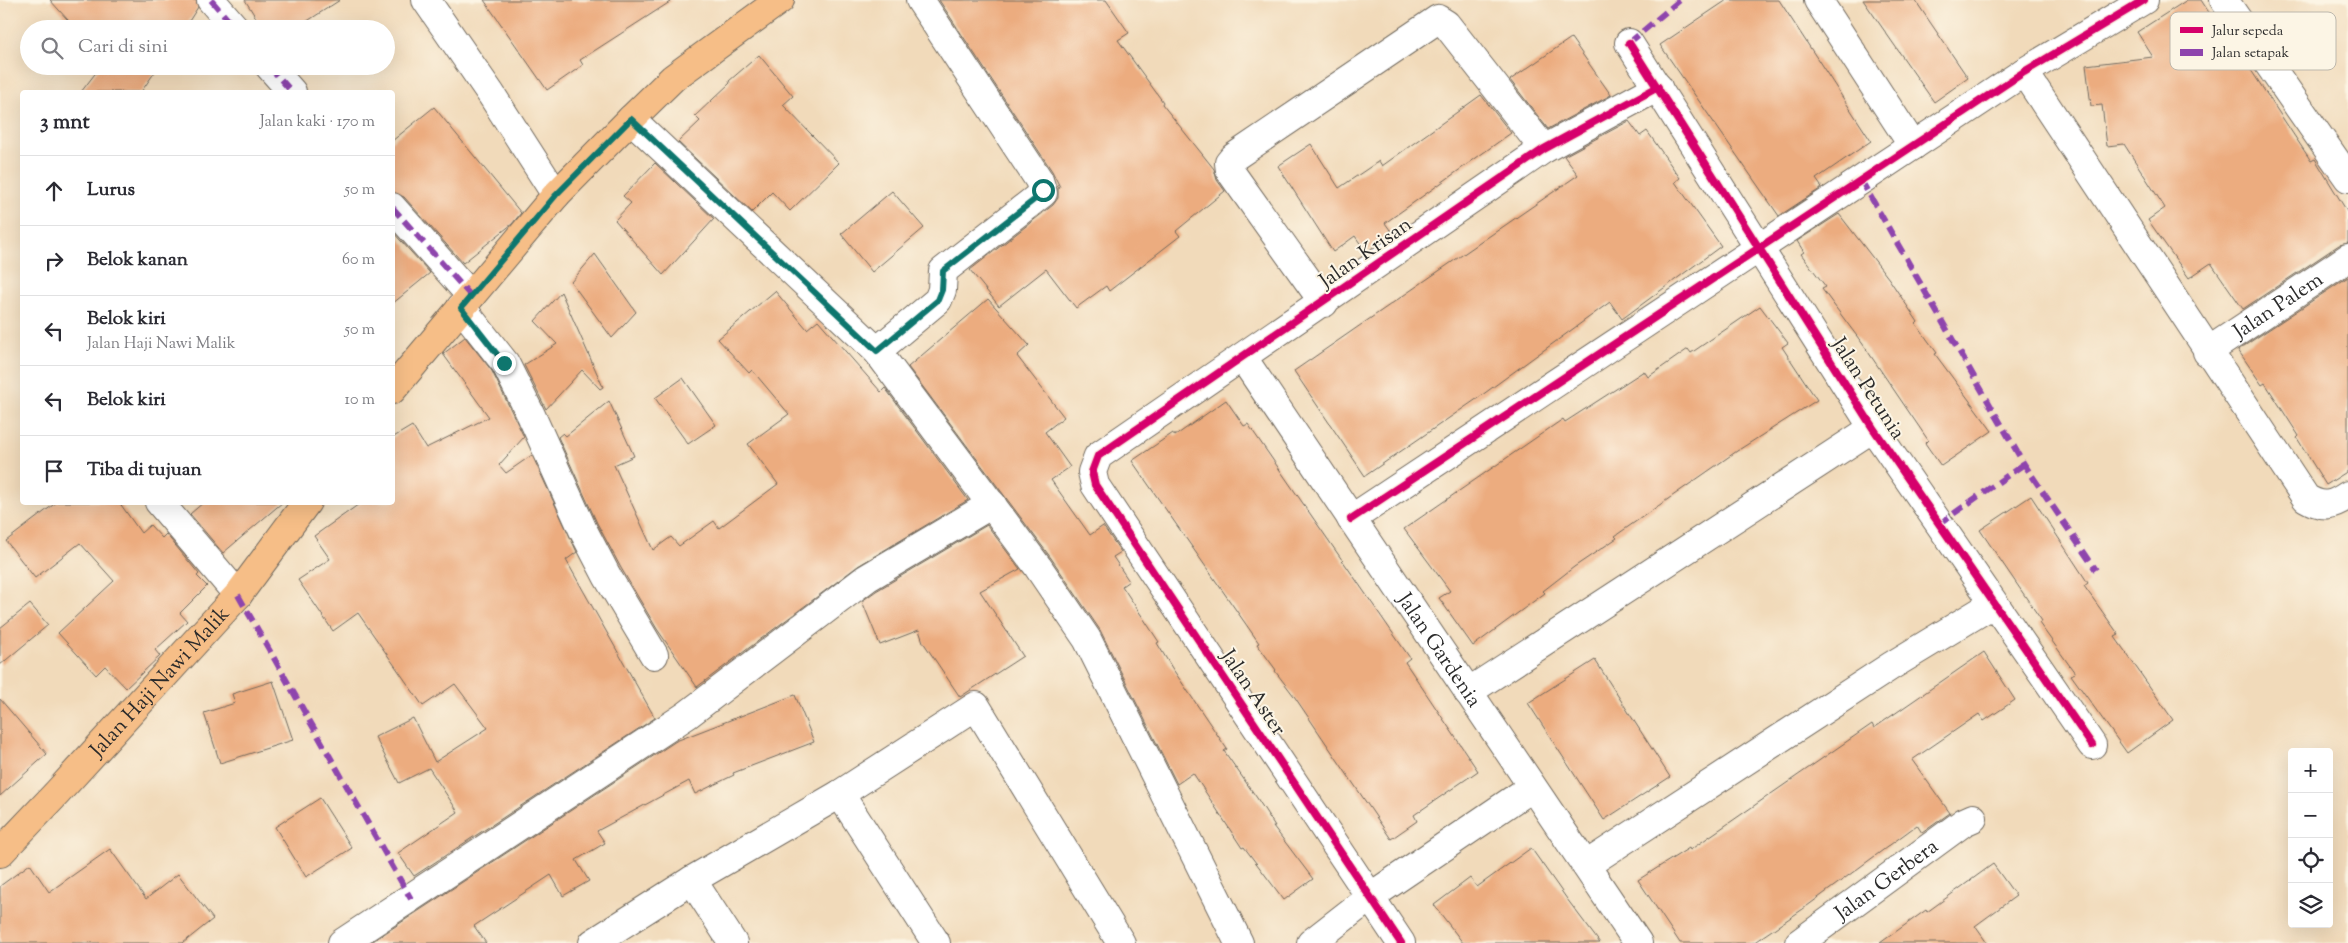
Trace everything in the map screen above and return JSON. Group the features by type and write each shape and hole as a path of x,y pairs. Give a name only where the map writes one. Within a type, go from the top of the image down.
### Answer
{"main road":[{"path":"395,386 556,195 631,119 673,78 780,0"},
{"name":"Jalan Haji Nawi Malik","path":"0,853 238,595 305,505"}],"street":[{"path":"211,0 228,20"},
{"path":"426,0 491,94 556,195"},
{"path":"877,351 938,300 942,290 943,271 1043,193 1039,180 920,0"},
{"path":"1818,0 1913,146"},
{"path":"1351,519 2024,72 2144,0"},
{"path":"2224,0 2232,12"},
{"path":"1324,302 1230,171 1229,163 1234,157 1438,19 1446,24 1544,149"},
{"name":"Jalan Petunia","path":"1629,43 1873,428 2092,745"},
{"path":"2273,70 2348,178"},
{"path":"2024,72 2207,352 2306,498 2319,506 2338,502 2348,495"},
{"path":"277,75 290,90"},
{"name":"Jalan Krisan","path":"1098,456 1544,149 1658,86"},
{"path":"631,119 877,351 992,504 1087,639 1239,943"},
{"path":"395,211 466,302 504,363 531,415 583,530 607,576 654,655"},
{"name":"Jalan Palem","path":"2207,352 2348,258"},
{"name":"Jalan Gardenia","path":"1243,358 1638,943"},
{"path":"1468,692 1873,428"},
{"name":"Jalan Aster","path":"1098,456 1092,472 1095,485 1402,943"},
{"path":"342,943 687,715 868,578 992,504"},
{"path":"162,505 238,595"},
{"path":"1586,865 1890,666 1993,604"},
{"path":"593,943 692,880 840,794 976,706 1121,943"},
{"path":"1311,943 1370,897 1532,787"},
{"path":"840,794 936,943"},
{"name":"Jalan Gerbera","path":"1799,943 1964,822 1973,818"},
{"path":"692,880 733,943"}],"building":[{"path":"50,0 196,0 198,7 190,20 68,20"},
{"path":"245,0 340,0 309,20 257,20"},
{"path":"484,0 673,0 580,60 583,65 547,90"},
{"path":"939,0 1106,0 1129,33 1118,40 1163,102 1162,104 1214,169 1217,180 1225,191 1176,231 1180,236 1109,291 1106,286 1076,308 1046,269 999,306 970,270 1053,205 1058,198 1058,188 1060,187 1052,171"},
{"path":"1727,0 1779,0 1871,141 1816,179 1821,186 1820,189 1779,216 1660,45"},
{"path":"1863,0 1915,0 1968,78 1934,102"},
{"path":"2187,0 2201,0 2209,12 2170,12 2170,70 2251,70 2311,161 2315,159 2348,213 2348,243 2339,245 2243,309 2211,263 2189,278 2148,220 2165,208 2124,144 2107,146 2102,105 2091,106 2086,65 2153,57 2137,32"},
{"path":"1571,38 1611,95 1548,129 1510,80"},
{"path":"759,55 793,96 783,105 839,163 790,211 772,192 752,212 678,142 700,121 695,116 730,83 729,81"},
{"path":"94,75 153,75 142,90 83,90"},
{"path":"1481,95 1511,133 1385,223 1393,234 1366,252 1355,236 1333,252 1278,166 1311,144 1339,188 1379,161 1382,166"},
{"path":"434,107 521,213 512,224 463,263 404,197 395,193 395,139"},
{"path":"1629,121 1640,136 1647,131 1680,178 1675,182 1721,246 1622,319 1610,302 1478,398 1365,476 1294,371 1578,175 1564,156"},
{"path":"655,163 714,219 663,275 615,220 631,203 623,196"},
{"path":"892,191 924,228 872,272 841,234"},
{"path":"1839,214 1889,279 1918,322 1916,324 1937,353 1935,354 1992,431 1941,466 1925,443 1928,440 1862,343 1822,289 1826,287 1801,254 1804,252 1797,241"},
{"path":"395,234 430,273 395,302"},
{"path":"595,254 636,312 612,338 571,282"},
{"path":"2348,277 2348,471 2326,485 2297,438 2299,436 2265,383 2262,385 2238,350"},
{"path":"775,291 807,329 818,320 881,392 885,388 968,500 858,566 697,687 657,629 621,568 597,523 558,437 563,433 566,436 609,401 634,456 614,465 653,550 671,537 679,546 714,521 719,528 778,484 748,444 789,414 752,370 749,373 718,339"},
{"path":"561,292 603,387 600,389 582,370 546,409 524,365 557,344 535,321"},
{"path":"988,299 1029,345 1017,356 1064,417 1045,432 1070,467 1051,480 1090,535 1103,526 1121,552 1113,557 1129,581 1122,586 1159,642 1157,643 1172,668 1227,749 1224,751 1275,826 1273,826 1313,879 1284,900 1244,847 1242,848 1193,773 1177,784 1100,630 1051,558 908,367"},
{"path":"1760,306 1788,343 1782,347 1817,400 1737,451 1615,536 1617,538 1574,567 1543,591 1545,593 1473,646 1439,598 1450,591 1404,529 1563,419 1565,422 1644,371 1648,377 1688,349 1691,353"},
{"path":"465,337 492,371 524,437 499,465 506,473 532,455 577,552 566,560 655,718 414,876 398,853 458,812 429,768 399,783 375,737 413,718 435,762 488,728 455,684 423,706 358,613 333,631 298,580 330,559 314,536 358,505 395,505 395,436 412,426 426,448 489,417 443,354"},
{"path":"683,378 716,425 688,444 655,398"},
{"path":"1226,400 1244,426 1248,424 1410,658 1405,662 1478,771 1414,815 1417,821 1391,839 1275,671 1257,644 1259,643 1132,461 1173,433 1175,436"},
{"path":"2031,496 2088,583 2084,586 2119,635 2115,637 2173,720 2127,753 2071,675 2075,673 2039,623 2042,621 1980,530"},
{"path":"53,505 121,505 141,533 150,525 162,538 166,534 199,574 197,576 207,586 180,613 187,621 155,650 160,656 126,688 105,666 96,675 58,633 114,581 80,543 35,578 6,541"},
{"path":"200,505 279,505 223,553 190,514"},
{"path":"987,525 1020,569 980,591 1023,656 960,697 923,642 919,630 880,645 862,601"},
{"path":"30,604 48,625 0,665 0,628"},
{"path":"1984,652 2015,700 1984,721 1979,714 1912,760 1950,813 1922,833 1917,825 1803,909 1753,943 1680,943 1638,880 1689,848 1690,850 1872,724 1874,728"},
{"path":"1595,660 1670,777 1604,820 1528,703"},
{"path":"273,681 293,740 220,763 204,713 235,703 232,694"},
{"path":"795,695 814,742 733,773 734,775 695,794 689,781 597,831 605,843 576,860 589,881 563,896 551,875 474,926 486,943 370,943 676,741"},
{"path":"0,699 47,754 0,796"},
{"path":"320,798 352,848 306,877 275,827"},
{"path":"1531,848 1600,943 1463,943 1434,905 1470,878 1477,887"},
{"path":"110,849 146,899 178,874 213,919 183,943 0,943 0,886 30,864 49,892"},
{"path":"1993,864 2016,896 1975,926 1987,943 1880,943 1926,910 1927,912"}],"marked path":[{"path":"211,0 228,20"},
{"path":"1629,43 1680,0"},
{"path":"277,75 290,90"},
{"path":"1861,180 2024,464 2096,570"},
{"path":"395,210 471,296"},
{"path":"1939,524 2024,464"},
{"path":"238,595 411,899"}],"cycle path":[{"path":"1351,519 2024,72 2144,0"},
{"path":"1629,43 1873,428 2092,745"},
{"path":"1401,943 1095,485 1092,472 1098,456 1544,149 1658,87"}],"route":[{"path":"504,363 483,333 461,308 556,195 631,119 877,351 938,300 942,290 943,271 1043,193 1043,190"}]}
